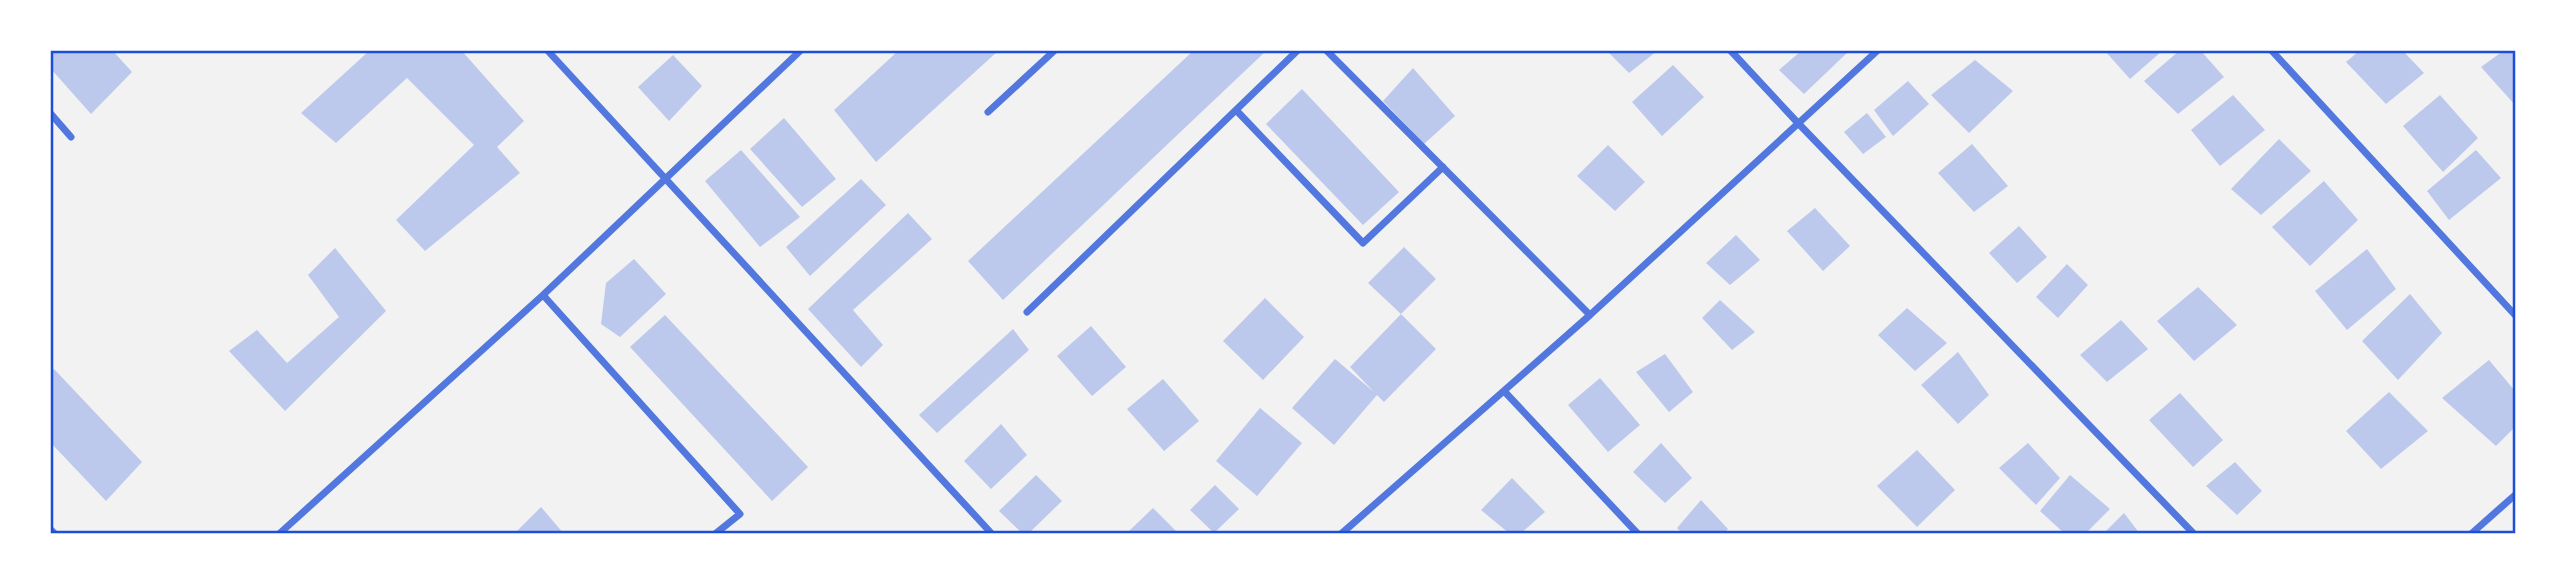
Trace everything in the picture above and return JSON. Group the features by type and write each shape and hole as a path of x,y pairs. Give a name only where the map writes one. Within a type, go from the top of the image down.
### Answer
{"street":[{"path":"548,51 992,534"},
{"path":"279,534 542,295 800,51"},
{"path":"988,112 1054,51"},
{"path":"1027,312 1297,51"},
{"path":"1327,51 1590,315"},
{"path":"1731,51 2194,534"},
{"path":"1341,534 1590,315 1877,51"},
{"path":"2272,51 2515,315"},
{"path":"1236,110 1363,243 1443,167"},
{"path":"51,114 71,137"},
{"path":"542,295 740,514 715,534"},
{"path":"1504,391 1638,534"},
{"path":"2471,534 2515,495"},
{"path":"51,530 55,534"}],"building":[{"path":"51,51 113,51 132,72 91,114 51,69"},
{"path":"369,51 462,51 524,121 497,147 520,173 425,251 396,220 474,145 407,78 336,143 301,113"},
{"path":"898,51 998,51 876,162 834,110"},
{"path":"1193,51 1266,51 1003,300 968,261"},
{"path":"1607,51 1657,51 1629,73"},
{"path":"1801,51 1849,51 1804,94 1779,70"},
{"path":"2105,51 2162,51 2130,79"},
{"path":"2179,51 2201,51 2224,77 2178,114 2144,81"},
{"path":"2359,51 2403,51 2424,73 2386,104 2346,62"},
{"path":"2503,51 2515,51 2515,105 2481,67"},
{"path":"673,55 702,86 669,121 638,87"},
{"path":"1975,60 2013,91 1969,133 1931,95"},
{"path":"1673,65 1704,97 1662,136 1632,102"},
{"path":"1413,68 1455,116 1424,144 1383,101"},
{"path":"1908,81 1929,104 1893,136 1874,110"},
{"path":"1302,89 1399,192 1363,225 1266,124"},
{"path":"2233,95 2265,130 2220,166 2191,130"},
{"path":"2440,95 2478,138 2443,172 2403,126"},
{"path":"1867,113 1886,137 1863,154 1844,132"},
{"path":"784,118 836,179 802,207 750,149"},
{"path":"2279,139 2311,171 2261,215 2231,189"},
{"path":"1972,144 2008,186 1974,212 1938,173"},
{"path":"1608,145 1645,182 1615,211 1577,176"},
{"path":"741,150 800,217 760,247 705,181"},
{"path":"2476,150 2501,178 2449,220 2427,191"},
{"path":"861,179 886,205 810,276 786,247"},
{"path":"2324,181 2358,220 2310,266 2272,227"},
{"path":"1815,208 1850,246 1823,271 1787,231"},
{"path":"908,213 932,239 853,310 883,345 861,367 808,309"},
{"path":"2019,226 2047,257 2017,283 1989,253"},
{"path":"1736,235 1760,260 1730,285 1706,263"},
{"path":"1404,247 1436,279 1401,314 1368,283"},
{"path":"335,248 386,311 285,411 229,351 257,330 287,363 339,317 308,275"},
{"path":"2367,249 2396,289 2347,330 2315,291"},
{"path":"634,259 666,294 620,337 601,324 606,283"},
{"path":"2067,264 2088,285 2058,318 2036,297"},
{"path":"2198,287 2237,325 2194,361 2157,321"},
{"path":"2410,294 2442,333 2398,380 2362,341"},
{"path":"1265,298 1304,337 1263,380 1223,341"},
{"path":"1720,300 1755,332 1732,350 1702,318"},
{"path":"1907,308 1947,343 1915,371 1878,335"},
{"path":"1401,314 1436,349 1384,402 1377,395 1334,445 1292,408 1335,359 1374,392 1350,367"},
{"path":"665,315 808,467 772,501 630,347"},
{"path":"2121,320 2148,349 2107,382 2080,355"},
{"path":"1091,326 1126,367 1092,396 1057,356"},
{"path":"1013,329 1029,350 937,433 919,415"},
{"path":"1958,352 1989,395 1958,424 1921,385"},
{"path":"1665,354 1693,392 1669,412 1636,372"},
{"path":"2489,360 2515,391 2515,427 2496,446 2442,398"},
{"path":"54,369 142,462 106,501 51,443 51,371"},
{"path":"1600,378 1640,425 1608,452 1568,405"},
{"path":"1163,379 1199,421 1164,451 1127,409"},
{"path":"2389,392 2428,431 2381,469 2346,431"},
{"path":"2180,393 2223,440 2193,467 2149,420"},
{"path":"1260,408 1302,443 1257,496 1216,461"},
{"path":"1001,424 1027,455 991,489 964,461"},
{"path":"1661,443 1692,478 1665,503 1633,472"},
{"path":"2028,443 2060,478 2036,505 1999,468"},
{"path":"1917,450 1955,490 1917,527 1877,486"},
{"path":"2235,462 2262,491 2237,515 2206,486"},
{"path":"1036,475 1062,501 1028,534 1023,534 999,511"},
{"path":"2070,475 2110,509 2085,534 2065,534 2040,511"},
{"path":"1512,478 1545,512 1520,534 1510,534 1481,510"},
{"path":"1215,485 1239,509 1214,533 1190,510"},
{"path":"1701,500 1728,529 1724,534 1683,534 1677,528"},
{"path":"541,507 564,534 514,534"},
{"path":"1153,508 1179,534 1128,532"},
{"path":"2124,513 2140,534 2103,534"}]}
